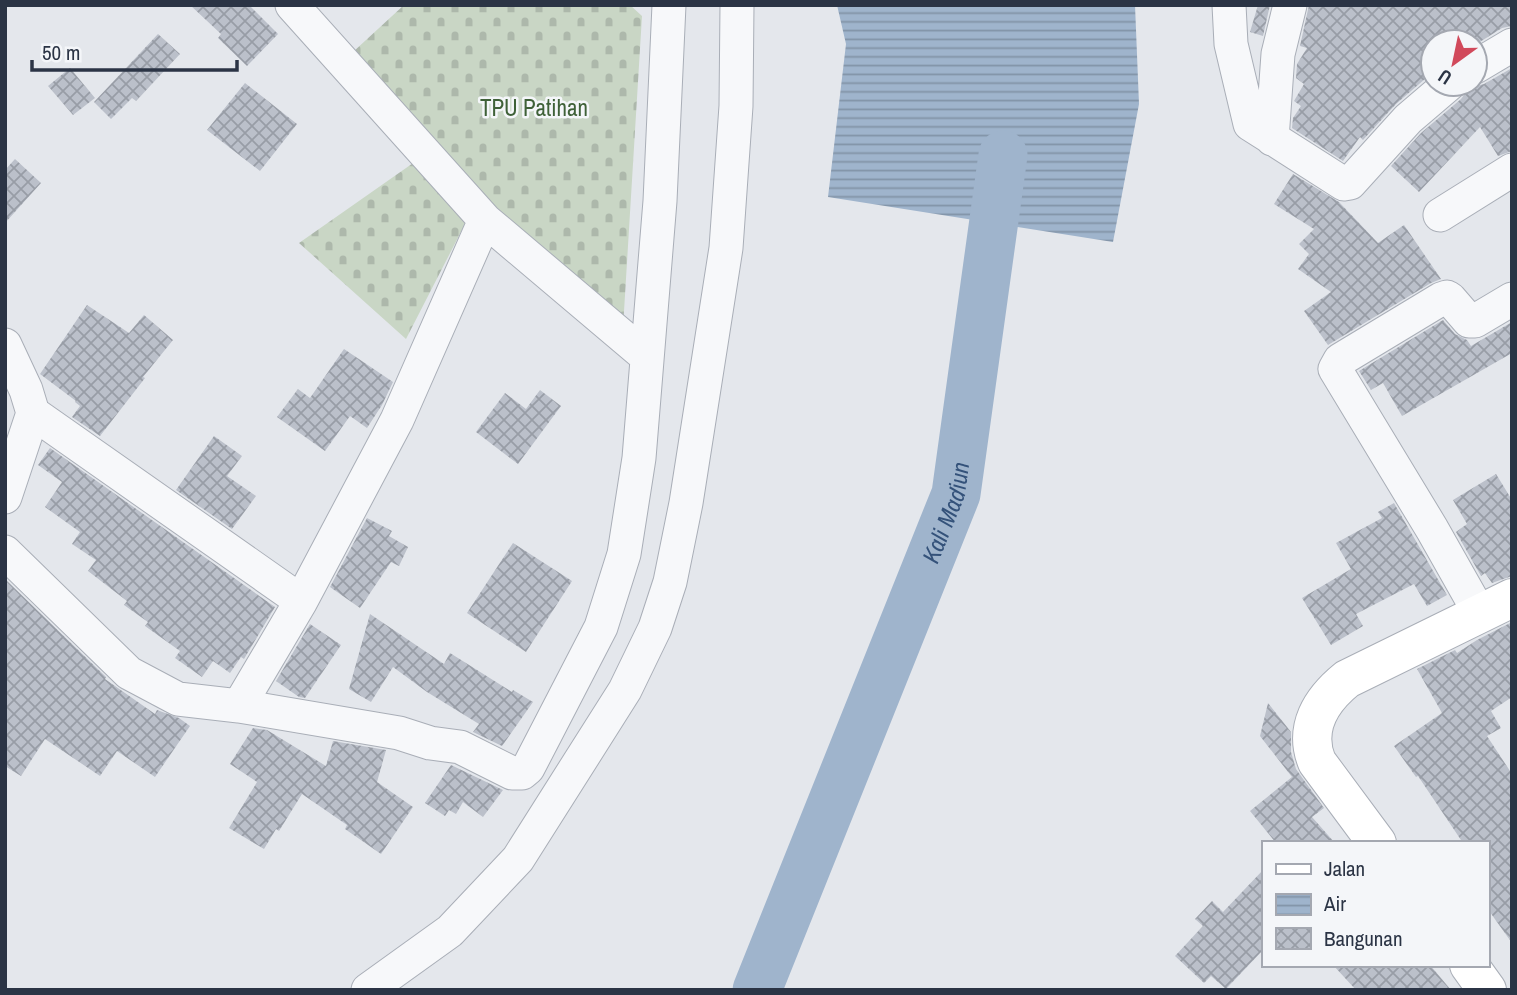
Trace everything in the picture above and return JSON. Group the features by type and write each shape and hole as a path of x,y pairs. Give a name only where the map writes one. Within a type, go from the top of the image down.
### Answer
{"street":[{"path":"292,5 485,220 647,358"},
{"path":"5,552 129,673 178,699 370,727 429,743 460,747 512,773 522,774 528,768 556,716 601,627 624,554 639,458 660,201 669,5"},
{"path":"368,990 450,931 518,859 625,690 655,628 670,582 687,503 726,248 736,106 737,5"},
{"path":"1229,5 1231,44 1249,121 1254,127 1340,182 1347,184 1408,120 1433,98"},
{"path":"1272,139 1278,54 1290,5"},
{"path":"1489,59 1512,45"},
{"path":"1440,215 1512,170"},
{"path":"239,706 301,600 397,420 485,220"},
{"path":"1376,841 1317,762 1311,748 1314,720 1332,691 1347,679 1496,606 1425,518 1335,369 1340,360 1441,299 1450,299 1469,321 1475,321 1512,299"},
{"path":"5,345 26,390 33,413 5,497"},
{"path":"33,413 301,600"},
{"path":"1470,967 1487,990"}],"green space":[{"name":"TPU Patihan","path":"404,5 630,5 642,16 623,328 522,248 353,52"},
{"path":"416,161 467,220 406,339 299,243"}],"water":[{"path":"837,5 1135,5 1139,104 1113,242 828,197 846,44"}],"building":[{"path":"190,5 249,5 278,34 247,66 218,38 221,34"},
{"path":"1258,5 1270,5 1263,36 1250,32"},
{"path":"1309,5 1512,5 1512,26 1502,28 1489,36 1489,28 1419,28 1419,84 1396,104 1363,140 1360,137 1343,161 1292,128 1293,118 1301,106 1294,101 1304,84 1296,78 1297,64 1307,48 1300,46"},
{"path":"158,34 180,54 136,101 132,98 111,119 94,102"},
{"path":"70,68 95,98 73,115 48,86"},
{"path":"1512,68 1512,151 1498,156 1480,127 1419,192 1391,166 1421,133 1462,98 1489,98 1489,81"},
{"path":"245,83 297,124 260,171 207,130"},
{"path":"15,159 41,183 5,223 5,170"},
{"path":"1293,174 1339,202 1378,243 1404,225 1441,279 1328,345 1304,311 1331,292 1298,269 1309,254 1299,244 1314,229 1274,204"},
{"path":"87,305 129,333 144,315 173,340 100,436 72,417 80,406 76,401 40,374"},
{"path":"1443,320 1471,346 1512,322 1512,353 1402,416 1383,383 1371,390 1359,371"},
{"path":"344,349 393,382 367,428 350,416 325,451 277,417 298,389 310,398"},
{"path":"540,390 561,406 518,464 476,432 505,393 526,409"},
{"path":"214,436 242,456 227,476 256,496 232,529 176,490"},
{"path":"50,448 275,607 244,659 241,657 230,673 213,661 202,677 175,658 180,651 145,626 148,622 124,605 127,601 88,571 96,560 72,544 80,532 45,507 62,482 38,465"},
{"path":"1496,474 1512,500 1512,576 1492,583 1485,573 1481,576 1456,532 1467,524 1453,500"},
{"path":"1394,503 1447,595 1427,606 1414,584 1356,614 1363,626 1331,645 1302,598 1351,569 1336,543 1382,518 1378,512"},
{"path":"367,518 392,531 389,536 408,547 399,566 391,562 360,608 330,587"},
{"path":"513,543 572,581 526,652 467,613"},
{"path":"5,579 106,677 105,679 155,714 157,710 179,718 190,726 155,777 117,751 100,776 45,739 21,776 5,766"},
{"path":"370,614 444,664 450,653 533,702 502,746 473,732 479,724 393,667 371,702 349,689"},
{"path":"1512,622 1512,697 1491,711 1501,728 1487,736 1512,774 1512,943 1489,911 1489,841 1462,841 1418,776 1416,777 1394,746 1442,713 1417,669 1455,650 1457,653"},
{"path":"310,624 341,645 305,698 299,697 276,681"},
{"path":"1268,703 1291,732 1291,752 1296,769 1324,808 1312,817 1333,841 1274,841 1250,811 1292,777 1260,736"},
{"path":"253,728 267,730 326,766 333,741 386,750 377,782 413,807 381,854 345,829 347,825 302,794 279,831 276,829 264,849 229,828 257,782 230,764"},
{"path":"451,765 503,790 483,817 463,802 456,814 449,810 445,816 425,803"},
{"path":"1262,871 1262,951 1226,989 1211,976 1204,983 1175,956 1203,926 1195,919 1212,901 1223,912"},
{"path":"1335,967 1432,967 1451,990 1356,990"}],"waterway":[{"name":"Kali Madiun","path":"757,990 956,494 1003,155"}]}
